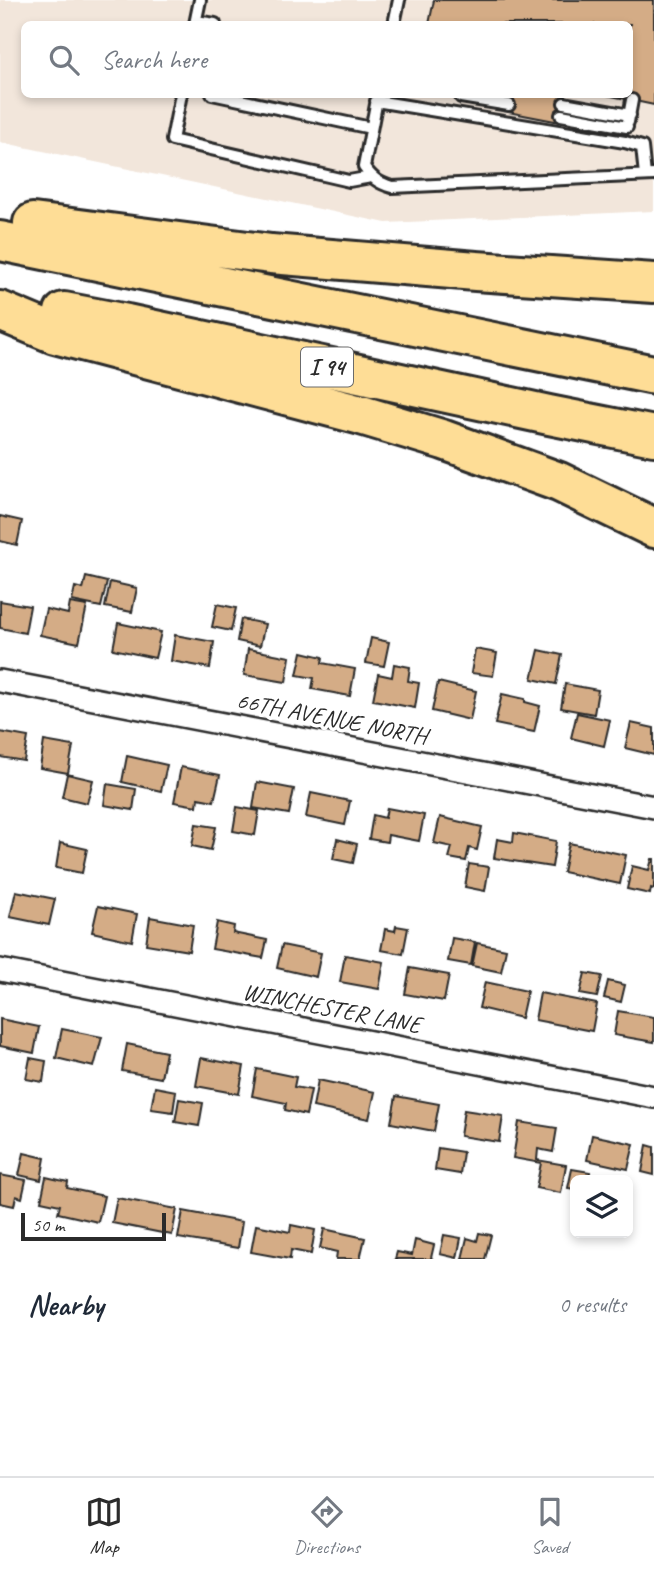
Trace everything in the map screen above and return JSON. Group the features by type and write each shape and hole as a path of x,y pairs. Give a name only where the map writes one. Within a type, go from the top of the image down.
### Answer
{"highway":[{"path":"0,218 271,254 654,283"},
{"name":"I 94","path":"0,241 654,375"},
{"name":"I 94","path":"0,300 128,324 654,436"},
{"path":"0,311 55,334 431,436 559,482 654,528"}],"street":[{"name":"66TH AVENUE NORTH","path":"0,681 654,807"},
{"name":"WINCHESTER LANE","path":"0,970 654,1097"}],"lane":[{"path":"195,21 200,0"},
{"path":"394,21 396,1"},
{"path":"180,98 172,140 349,181 371,177"},
{"path":"231,98 370,128"},
{"path":"377,98 625,142 642,147 650,175 391,187 380,184 371,177 365,167 377,98"},
{"path":"457,114 461,98"},
{"path":"472,98 509,105"},
{"path":"625,142 632,100"},
{"path":"564,103 629,115"},
{"path":"561,115 627,127"}],"shaded area":[{"path":"0,0 654,0 654,211 386,223 0,142"}],"building":[{"path":"434,0 654,0 654,105 621,98 633,98 633,21 430,21"},
{"path":"510,98 564,98 560,122 508,112"},
{"path":"0,516 22,521 17,545 0,541"},
{"path":"86,577 107,582 101,607 72,601 75,587 83,589"},
{"path":"110,582 137,588 132,612 105,607"},
{"path":"0,601 30,606 25,633 0,628"},
{"path":"70,603 87,606 79,643 40,635 46,609 68,614"},
{"path":"217,604 236,608 231,631 212,627"},
{"path":"241,619 265,624 260,646 237,641"},
{"path":"118,623 161,632 155,658 113,649"},
{"path":"175,635 214,642 210,668 171,661"},
{"path":"371,638 389,642 384,666 366,663"},
{"path":"248,649 290,657 286,682 244,675"},
{"path":"475,649 497,653 493,676 471,673"},
{"path":"539,650 562,655 556,684 532,679"},
{"path":"302,652 323,657 322,663 355,669 350,696 312,689 314,678 297,675"},
{"path":"394,664 410,667 408,681 419,683 415,708 373,700 378,674 392,677"},
{"path":"438,682 476,691 470,720 432,711"},
{"path":"565,684 598,690 594,714 561,708"},
{"path":"502,694 525,699 525,702 540,706 534,732 495,724"},
{"path":"577,713 610,720 604,746 571,738"},
{"path":"631,723 654,728 654,755 625,748"},
{"path":"0,732 28,737 24,761 0,757"},
{"path":"44,741 73,746 68,773 40,768"},
{"path":"127,756 167,765 161,791 122,782"},
{"path":"181,767 220,775 214,801 198,798 197,806 174,802"},
{"path":"67,774 93,780 87,803 62,797"},
{"path":"257,782 294,789 289,814 253,808"},
{"path":"107,784 136,789 133,810 104,805"},
{"path":"311,793 350,801 345,825 306,817"},
{"path":"237,807 259,811 255,835 233,831"},
{"path":"387,808 424,815 419,841 388,835 387,842 369,839 373,815 385,818"},
{"path":"440,817 482,827 477,850 469,848 466,861 449,858 452,847 434,843"},
{"path":"196,824 216,827 211,850 192,846"},
{"path":"514,833 556,841 552,867 494,858 497,839 513,842"},
{"path":"337,839 357,844 353,863 333,859"},
{"path":"60,843 87,849 82,873 56,868"},
{"path":"569,843 626,855 620,884 563,872"},
{"path":"652,859 654,889 651,888 650,894 627,889 632,866 649,870"},
{"path":"469,864 489,867 485,891 465,887"},
{"path":"16,891 55,899 49,925 10,917"},
{"path":"98,906 137,914 132,941 92,932"},
{"path":"150,917 193,925 189,951 146,944"},
{"path":"217,922 234,926 233,933 267,940 263,958 212,949"},
{"path":"396,926 408,928 403,954 381,950 385,929 395,931"},
{"path":"452,938 475,942 471,965 448,961"},
{"path":"477,943 506,949 501,972 472,966"},
{"path":"282,945 321,953 316,977 277,968"},
{"path":"345,955 384,962 379,989 340,982"},
{"path":"410,968 449,975 444,1001 405,994"},
{"path":"585,973 602,976 597,997 580,994"},
{"path":"608,981 625,985 621,1002 604,998"},
{"path":"485,982 527,991 521,1018 479,1008"},
{"path":"540,993 597,1004 592,1031 535,1020"},
{"path":"618,1011 654,1017 654,1042 614,1035"},
{"path":"0,1019 39,1027 34,1053 0,1046"},
{"path":"62,1029 102,1037 94,1067 56,1058"},
{"path":"127,1044 166,1052 161,1078 122,1071"},
{"path":"30,1058 46,1061 43,1082 26,1079"},
{"path":"201,1058 244,1066 239,1094 196,1086"},
{"path":"257,1069 296,1077 294,1087 311,1090 306,1115 285,1110 286,1103 252,1096"},
{"path":"318,1080 375,1092 369,1119 313,1107"},
{"path":"155,1087 176,1091 173,1112 151,1109"},
{"path":"396,1096 439,1104 434,1131 391,1123"},
{"path":"179,1099 203,1103 199,1126 175,1122"},
{"path":"464,1110 503,1116 499,1142 460,1136"},
{"path":"519,1122 557,1128 553,1152 538,1149 537,1160 566,1165 561,1193 536,1188 541,1163 513,1158"},
{"path":"592,1135 634,1144 628,1169 587,1160"},
{"path":"647,1145 654,1147 654,1175 642,1172"},
{"path":"438,1148 463,1152 460,1174 435,1170"},
{"path":"24,1153 45,1158 41,1180 19,1175"},
{"path":"572,1169 590,1172 590,1175 571,1175"},
{"path":"0,1175 26,1180 22,1198 16,1196 14,1206 0,1203"},
{"path":"46,1177 68,1182 67,1188 104,1196 98,1222 58,1213 60,1205 41,1201"},
{"path":"117,1198 177,1209 172,1235 112,1223"},
{"path":"183,1211 242,1222 238,1248 178,1238"},
{"path":"256,1225 290,1232 291,1225 315,1230 311,1254 291,1250 290,1259 251,1252"},
{"path":"324,1229 365,1238 360,1259 336,1259 337,1252 320,1248"},
{"path":"479,1233 491,1235 485,1259 462,1259 467,1238 477,1241"},
{"path":"444,1235 461,1238 457,1258 440,1254"},
{"path":"415,1240 434,1245 433,1259 395,1259 397,1252 412,1255"}]}
